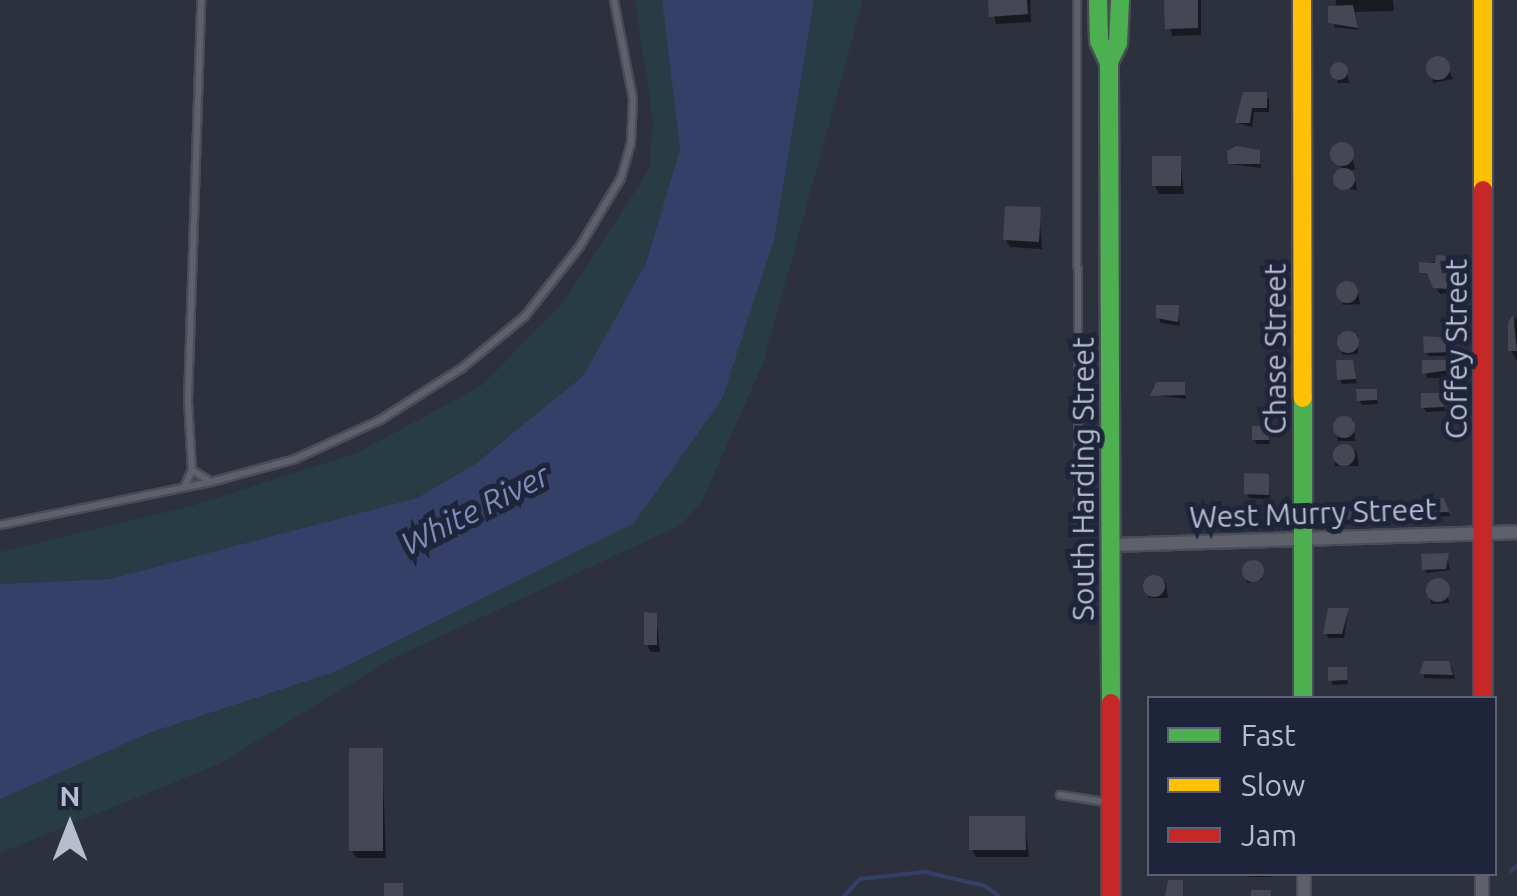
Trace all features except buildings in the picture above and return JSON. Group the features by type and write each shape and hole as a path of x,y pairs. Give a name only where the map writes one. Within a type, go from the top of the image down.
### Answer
{"street":[{"path":"1098,0 1099,41 1109,62"},
{"path":"1109,62 1118,42 1120,0"},
{"name":"Chase Street","path":"1302,0 1304,696"},
{"name":"Coffey Street","path":"1483,0 1483,696"},
{"name":"South Harding Street","path":"1109,62 1111,896"},
{"name":"West Murry Street","path":"1111,544 1517,532"}],"lane":[{"path":"185,486 192,470 188,401 201,0"},
{"path":"0,524 211,482 295,460 380,420 462,368 526,316 580,246 621,178 631,144 633,99 614,0"},
{"path":"1076,0 1078,522"},
{"path":"192,470 211,482"},
{"path":"1060,795 1111,803"}],"shaded area":[{"path":"635,0 662,0 680,149 646,263 583,376 474,464 417,498 110,579 0,584 0,552 192,506 357,453 481,386 563,303 650,168 653,121"},
{"path":"814,0 863,0 764,361 702,501 681,525 391,659 219,764 0,853 0,799 149,733 334,672 454,608 798,77"}],"water":[{"name":"White River","path":"662,0 814,0 774,240 722,399 634,523 334,672 149,733 0,799 0,584 110,579 417,498 475,464 583,376 646,263 680,149"}],"waterway":[{"path":"1511,871 1517,866"},
{"path":"844,896 860,879 925,872 985,886 999,896"}],"traffic: fast":[{"path":"1098,0 1099,41 1109,62 1111,703"},
{"path":"1109,62 1118,43 1120,0"},
{"path":"1303,398 1303,696"}],"traffic: slow":[{"path":"1302,0 1303,398"},
{"path":"1483,0 1483,190"}],"traffic: jam":[{"path":"1483,190 1483,696"},
{"path":"1111,703 1111,896"}]}
